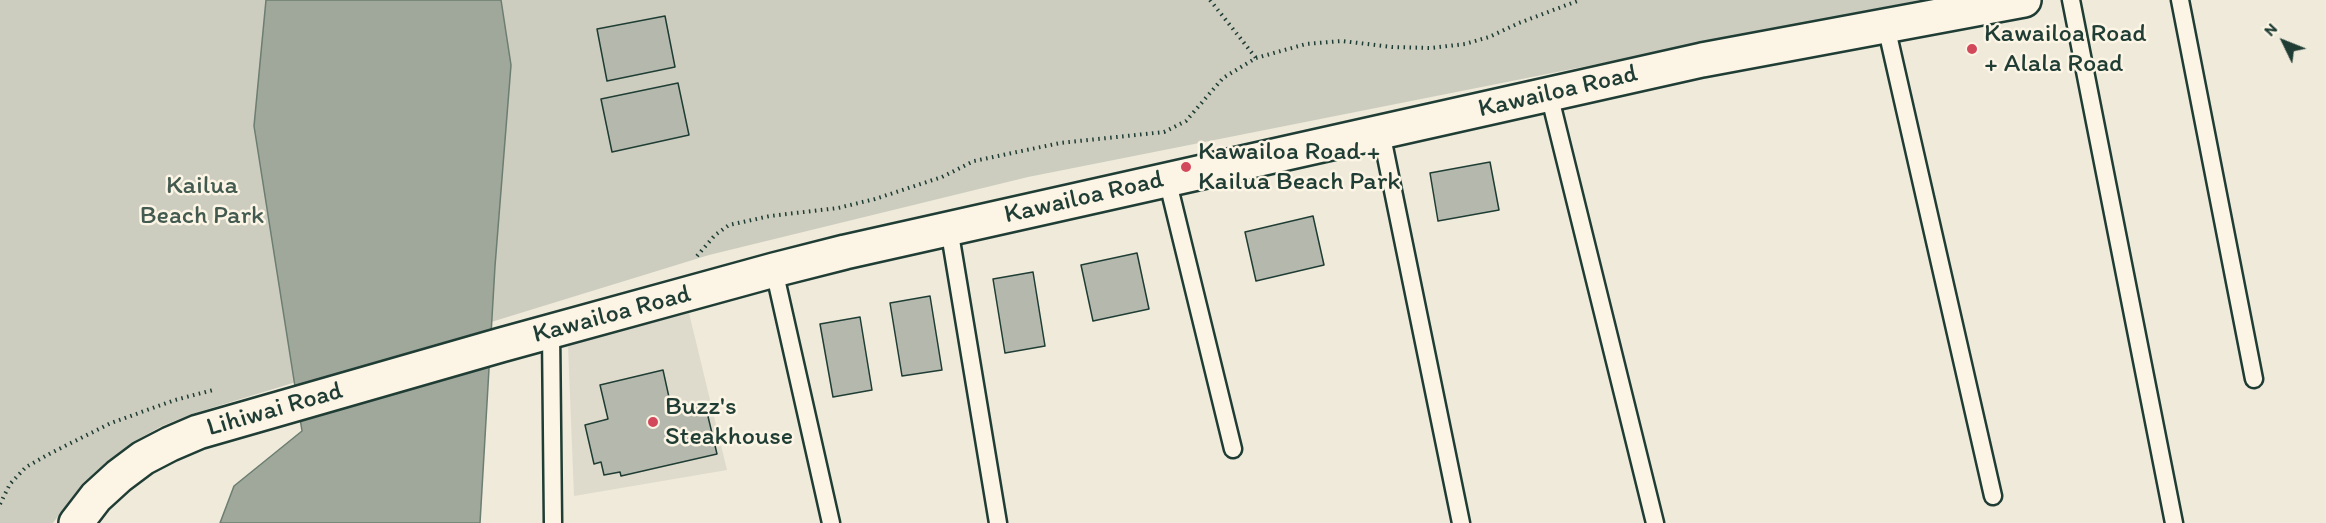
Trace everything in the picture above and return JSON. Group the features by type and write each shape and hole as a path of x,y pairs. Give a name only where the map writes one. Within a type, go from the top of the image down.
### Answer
{"street":[{"name":"Kawailoa Road","path":"501,345 774,270 949,228 1702,60 2024,0"},
{"name":"Lihiwai Road","path":"76,523 96,497 143,458 198,432 501,345"}],"lane":[{"path":"2071,0 2174,523"},
{"path":"2180,0 2254,379"},
{"path":"1886,26 1993,496"},
{"path":"1549,94 1655,523"},
{"path":"1381,132 1461,523"},
{"path":"1167,179 1233,449"},
{"path":"949,228 998,523"},
{"path":"774,270 831,523"},
{"path":"552,332 553,523"}],"path":[{"path":"1210,0 1256,58"},
{"path":"688,263 715,235 729,225 770,216 838,208 875,199 942,177 974,161 1049,145 1164,132 1186,121 1223,78 1256,58 1306,44 1342,41 1392,47 1431,48 1465,44 1489,37 1580,0"},
{"path":"0,504 10,484 26,467 111,423 175,400"}],"shaded area":[{"path":"266,0 501,0 511,65 495,266 480,523 220,523 234,486 302,431 254,126"},
{"path":"689,313 727,470 574,496 568,345"}],"green space":[{"name":"Kailua Beach Park","path":"0,0 1920,0 1028,177 709,255 192,414 162,426 133,442 106,462 82,484 53,523 0,523"}],"building":[{"path":"665,16 675,67 607,81 597,29"},
{"path":"678,83 689,135 612,152 601,99"},
{"path":"1490,162 1499,210 1438,221 1430,173"},
{"path":"1313,216 1324,265 1256,281 1245,232"},
{"path":"1137,253 1149,309 1093,321 1081,265"},
{"path":"1033,272 1045,346 1005,353 993,279"},
{"path":"930,296 942,370 902,376 890,303"},
{"path":"860,317 872,390 833,397 820,324"},
{"name":"Buzz's Steakhouse","path":"663,370 672,411 705,404 717,454 621,476 620,472 604,475 601,462 594,464 585,425 608,419 600,385"}],"place":[{"name":"Kawailoa Road + Alala Road","path":"1972,49"},
{"name":"Kawailoa Road + Kailua Beach Park","path":"1186,167"},
{"name":"Buzz's Steakhouse","path":"653,422"}]}
